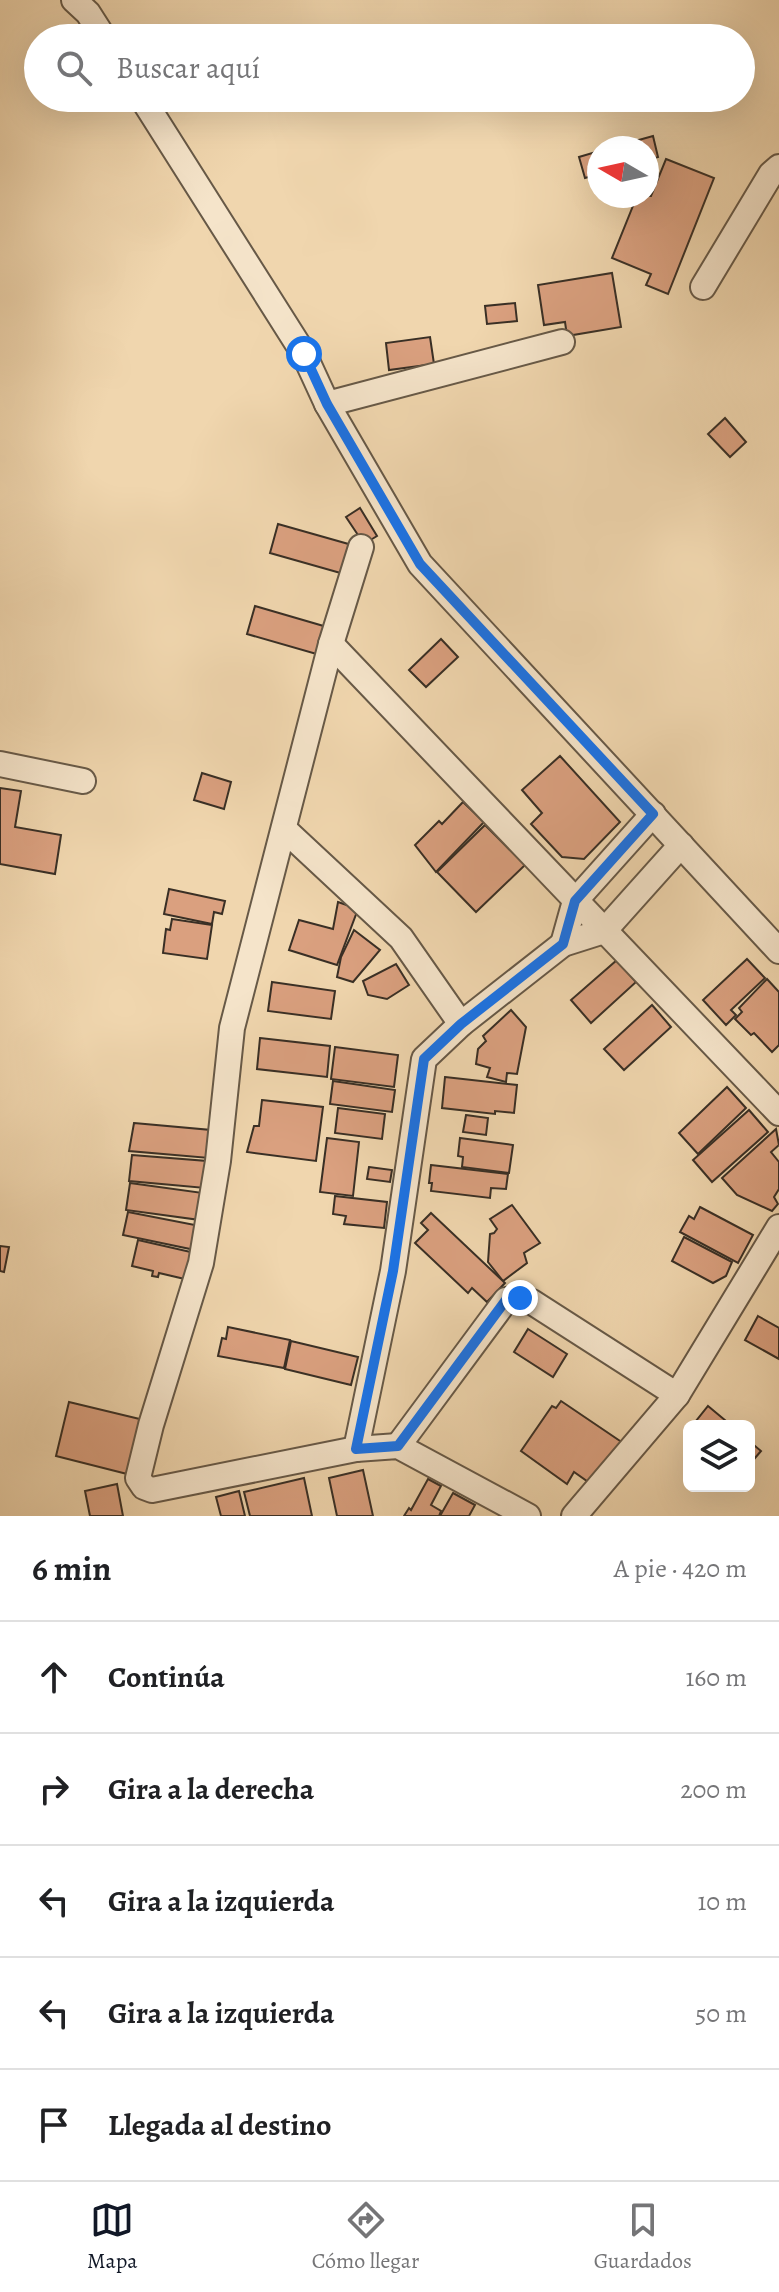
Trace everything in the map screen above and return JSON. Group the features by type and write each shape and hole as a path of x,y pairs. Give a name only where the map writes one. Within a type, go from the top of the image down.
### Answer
{"street":[{"path":"74,0 95,24"},
{"path":"151,112 304,354 327,404 420,564 779,951"},
{"path":"703,287 771,174 779,167"},
{"path":"327,404 562,342"},
{"path":"361,547 331,644 232,1028 218,1161 201,1263 151,1425 138,1478 144,1487 152,1490 356,1449 398,1446 528,1516"},
{"path":"331,644 779,1113"},
{"path":"0,764 83,781"},
{"path":"563,944 575,901 653,814"},
{"path":"284,829 401,938 461,1024"},
{"path":"356,1449 393,1271 424,1059 461,1024 563,944 604,931 681,845"},
{"path":"574,1516 677,1395 779,1227"},
{"path":"398,1446 506,1300 520,1298 532,1302 677,1395"}],"building":[{"path":"587,155 587,177 585,178 579,157"},
{"path":"666,159 714,178 668,294 646,285 651,274 612,258 632,208 659,208 659,176"},
{"path":"612,273 621,327 567,336 565,322 544,325 538,285"},
{"path":"515,303 517,321 487,324 485,306"},
{"path":"430,337 434,364 389,370 386,343"},
{"path":"725,418 746,442 730,457 708,434"},
{"path":"360,508 377,536 364,544 346,517"},
{"path":"278,524 352,545 344,574 270,553"},
{"path":"255,606 327,627 320,655 247,634"},
{"path":"441,639 458,657 426,687 409,670"},
{"path":"560,756 620,822 584,859 562,857 531,824 542,813 522,790"},
{"path":"202,773 231,782 224,809 194,800"},
{"path":"0,788 21,791 15,827 61,835 55,874 0,864"},
{"path":"463,802 484,822 436,872 415,845"},
{"path":"485,825 525,865 476,912 437,872"},
{"path":"169,889 225,901 222,914 214,912 212,924 164,914"},
{"path":"338,902 358,909 337,965 289,950 299,920 333,929"},
{"path":"172,919 212,925 207,959 163,953 166,929 170,930"},
{"path":"354,930 380,950 353,982 337,977 341,957"},
{"path":"747,959 765,978 731,1010 736,1015 726,1025 703,1000"},
{"path":"617,960 636,982 591,1023 571,1000"},
{"path":"396,964 409,985 387,999 368,995 363,981"},
{"path":"767,979 779,992 779,1045 772,1052 735,1019 742,1012 739,1008"},
{"path":"272,982 335,991 331,1019 268,1011"},
{"path":"652,1005 671,1027 624,1070 604,1049"},
{"path":"511,1010 526,1027 517,1074 507,1073 506,1082 487,1077 490,1068 476,1064 478,1049 486,1041 483,1036"},
{"path":"260,1038 330,1046 327,1077 257,1069"},
{"path":"335,1047 398,1055 394,1087 331,1079"},
{"path":"445,1077 517,1085 514,1113 442,1108"},
{"path":"333,1081 395,1090 392,1112 330,1104"},
{"path":"727,1087 746,1108 698,1154 679,1133"},
{"path":"262,1100 323,1107 316,1161 247,1152 254,1126 259,1126"},
{"path":"338,1108 385,1114 382,1139 335,1133"},
{"path":"749,1110 768,1132 712,1182 693,1160"},
{"path":"466,1115 488,1118 486,1135 463,1132"},
{"path":"134,1123 211,1130 209,1158 129,1151"},
{"path":"776,1129 779,1145 771,1152 779,1162 779,1189 774,1197 778,1204 772,1211 737,1195 722,1178"},
{"path":"327,1138 359,1142 353,1196 320,1192"},
{"path":"460,1138 513,1145 509,1173 462,1167 463,1157 458,1156"},
{"path":"132,1155 207,1161 205,1188 129,1181"},
{"path":"431,1165 508,1174 506,1189 491,1188 490,1198 431,1191"},
{"path":"369,1167 392,1170 390,1182 367,1179"},
{"path":"130,1183 203,1193 200,1220 126,1210"},
{"path":"335,1196 387,1202 384,1228 344,1224 346,1216 333,1214"},
{"path":"512,1205 540,1243 524,1253 527,1263 503,1281 488,1262 490,1234 497,1229 490,1219"},
{"path":"700,1207 753,1235 738,1263 680,1232 689,1216 694,1219"},
{"path":"128,1212 200,1226 195,1250 123,1235"},
{"path":"431,1213 505,1283 487,1302 472,1288 468,1293 415,1243 428,1230 421,1223"},
{"path":"684,1237 732,1262 726,1276 713,1283 672,1261"},
{"path":"138,1240 195,1253 189,1280 159,1273 158,1277 152,1276 153,1271 132,1266"},
{"path":"0,1246 9,1247 4,1272 0,1271"},
{"path":"758,1316 779,1328 779,1359 745,1340"},
{"path":"228,1327 290,1340 284,1368 218,1356"},
{"path":"528,1329 567,1354 553,1377 514,1352"},
{"path":"291,1341 358,1357 351,1385 285,1369"},
{"path":"561,1401 623,1443 594,1486 574,1472 567,1484 521,1451 552,1406 556,1408"},
{"path":"69,1402 148,1421 135,1476 56,1456"},
{"path":"708,1406 725,1420 697,1420"},
{"path":"363,1470 373,1516 337,1516 329,1478"},
{"path":"304,1478 312,1516 250,1516 244,1492"},
{"path":"428,1479 441,1486 431,1505 441,1511 439,1516 404,1516 409,1508 411,1510"},
{"path":"117,1484 123,1516 90,1516 85,1491"},
{"path":"239,1491 245,1516 221,1516 216,1497"},
{"path":"453,1493 475,1505 469,1516 440,1516"}],"route":[{"path":"304,354 327,404 420,564 653,814 575,901 563,944 461,1024 424,1059 393,1271 356,1449 398,1446 506,1300 520,1298"}]}
